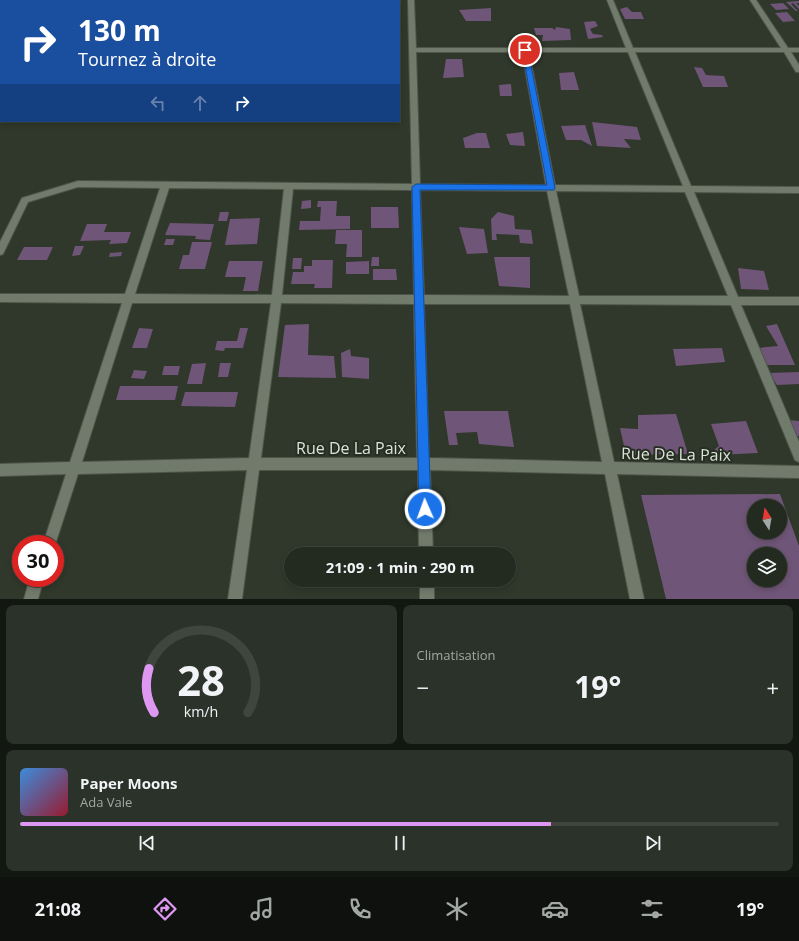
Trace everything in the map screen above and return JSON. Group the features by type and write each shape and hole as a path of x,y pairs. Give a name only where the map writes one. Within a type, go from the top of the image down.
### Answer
{"street":[{"path":"411,0 426,547"},
{"path":"610,0 799,456"},
{"path":"752,0 799,70"},
{"path":"412,50 799,50"},
{"path":"525,50 551,188 637,599"},
{"path":"0,251 25,200 78,184 799,190"},
{"path":"52,535 166,184"},
{"path":"235,599 276,299 289,186"},
{"path":"0,298 799,301"},
{"name":"Rue De La Paix","path":"0,470 254,464 424,464 799,472"},
{"path":"30,599 34,587"},
{"path":"427,587 427,599"}],"building":[{"path":"799,1 799,3 796,3 799,6 799,9 793,3 791,4 798,11 786,2"},
{"path":"783,3 789,9 776,10 770,4"},
{"path":"627,7 632,12 641,12 644,19 625,19 620,9"},
{"path":"491,8 491,21 466,21 459,10"},
{"path":"787,12 795,21 783,22 775,13"},
{"path":"595,21 598,26 590,29 593,34 602,35 603,37 588,39 584,22"},
{"path":"556,27 570,29 571,40 542,41 543,35 536,35 534,28 552,28 555,30"},
{"path":"446,59 462,59 464,77 443,78"},
{"path":"694,67 702,68 706,75 724,76 728,87 703,87"},
{"path":"574,72 579,90 561,90 559,73"},
{"path":"511,84 512,96 500,96 499,85"},
{"path":"592,122 637,127 641,140 624,139 631,148 597,146"},
{"path":"585,125 592,146 581,140 566,140 561,126"},
{"path":"523,132 525,146 510,145 506,134"},
{"path":"477,133 486,133 490,148 465,148 463,138"},
{"path":"311,200 311,208 301,209 302,201"},
{"path":"318,201 337,201 336,216 350,216 350,229 299,230 300,221 320,221 321,207 317,207"},
{"path":"371,207 398,207 399,228 371,228"},
{"path":"220,212 229,212 227,221 218,221"},
{"path":"498,212 514,216 515,229 531,230 533,244 520,243 519,235 496,234 497,240 492,240 491,219"},
{"path":"260,218 257,244 225,245 230,219"},
{"path":"170,223 214,224 210,240 195,239 196,236 165,235"},
{"path":"87,224 107,224 104,232 131,232 127,243 109,244 111,240 80,241"},
{"path":"459,227 484,229 488,253 467,254"},
{"path":"336,230 362,230 362,257 346,257 347,244 335,244"},
{"path":"166,239 175,239 173,245 164,245"},
{"path":"192,242 212,242 205,269 179,269 183,255 189,255"},
{"path":"75,246 84,246 80,255 72,256"},
{"path":"24,247 53,247 47,260 17,260"},
{"path":"122,252 121,256 109,257 110,253"},
{"path":"372,257 379,257 379,266 371,266"},
{"path":"494,257 530,257 530,288 499,286"},
{"path":"293,258 302,258 301,269 292,269"},
{"path":"312,260 333,260 332,288 314,288 315,284 291,284 293,272 304,272 304,266 312,266"},
{"path":"229,261 263,261 258,291 243,291 246,277 225,277"},
{"path":"369,261 369,274 346,274 346,262"},
{"path":"738,268 764,271 769,290 741,289"},
{"path":"373,269 396,269 397,280 373,280"},
{"path":"309,324 308,355 334,356 336,378 278,377 285,325"},
{"path":"777,324 795,365 766,365 758,348 778,346 766,326"},
{"path":"139,328 153,329 147,348 132,348"},
{"path":"240,328 248,328 243,348 225,348 224,351 215,350 217,341 237,341"},
{"path":"722,348 725,362 676,366 673,349"},
{"path":"350,349 351,356 369,358 369,379 342,377 341,353"},
{"path":"206,363 202,384 187,384 192,364"},
{"path":"220,363 231,363 228,377 218,377"},
{"path":"164,366 180,366 178,375 162,375"},
{"path":"134,370 147,371 144,379 131,378"},
{"path":"799,372 799,384 777,385 769,373"},
{"path":"120,386 178,386 175,400 116,400"},
{"path":"185,392 238,392 235,407 181,406"},
{"path":"444,411 508,411 514,447 479,444 477,432 456,433 458,445 449,445"},
{"path":"676,414 688,454 626,455 620,428 638,429 638,415"},
{"path":"788,420 799,421 799,436 795,437"},
{"path":"746,421 758,453 718,455 715,449 719,446 711,424"},
{"path":"780,494 782,499 747,499 747,539 787,539 787,513 799,546 799,599 666,599 641,495"}],"route":[{"path":"425,509 416,187 551,188 525,50"}]}
